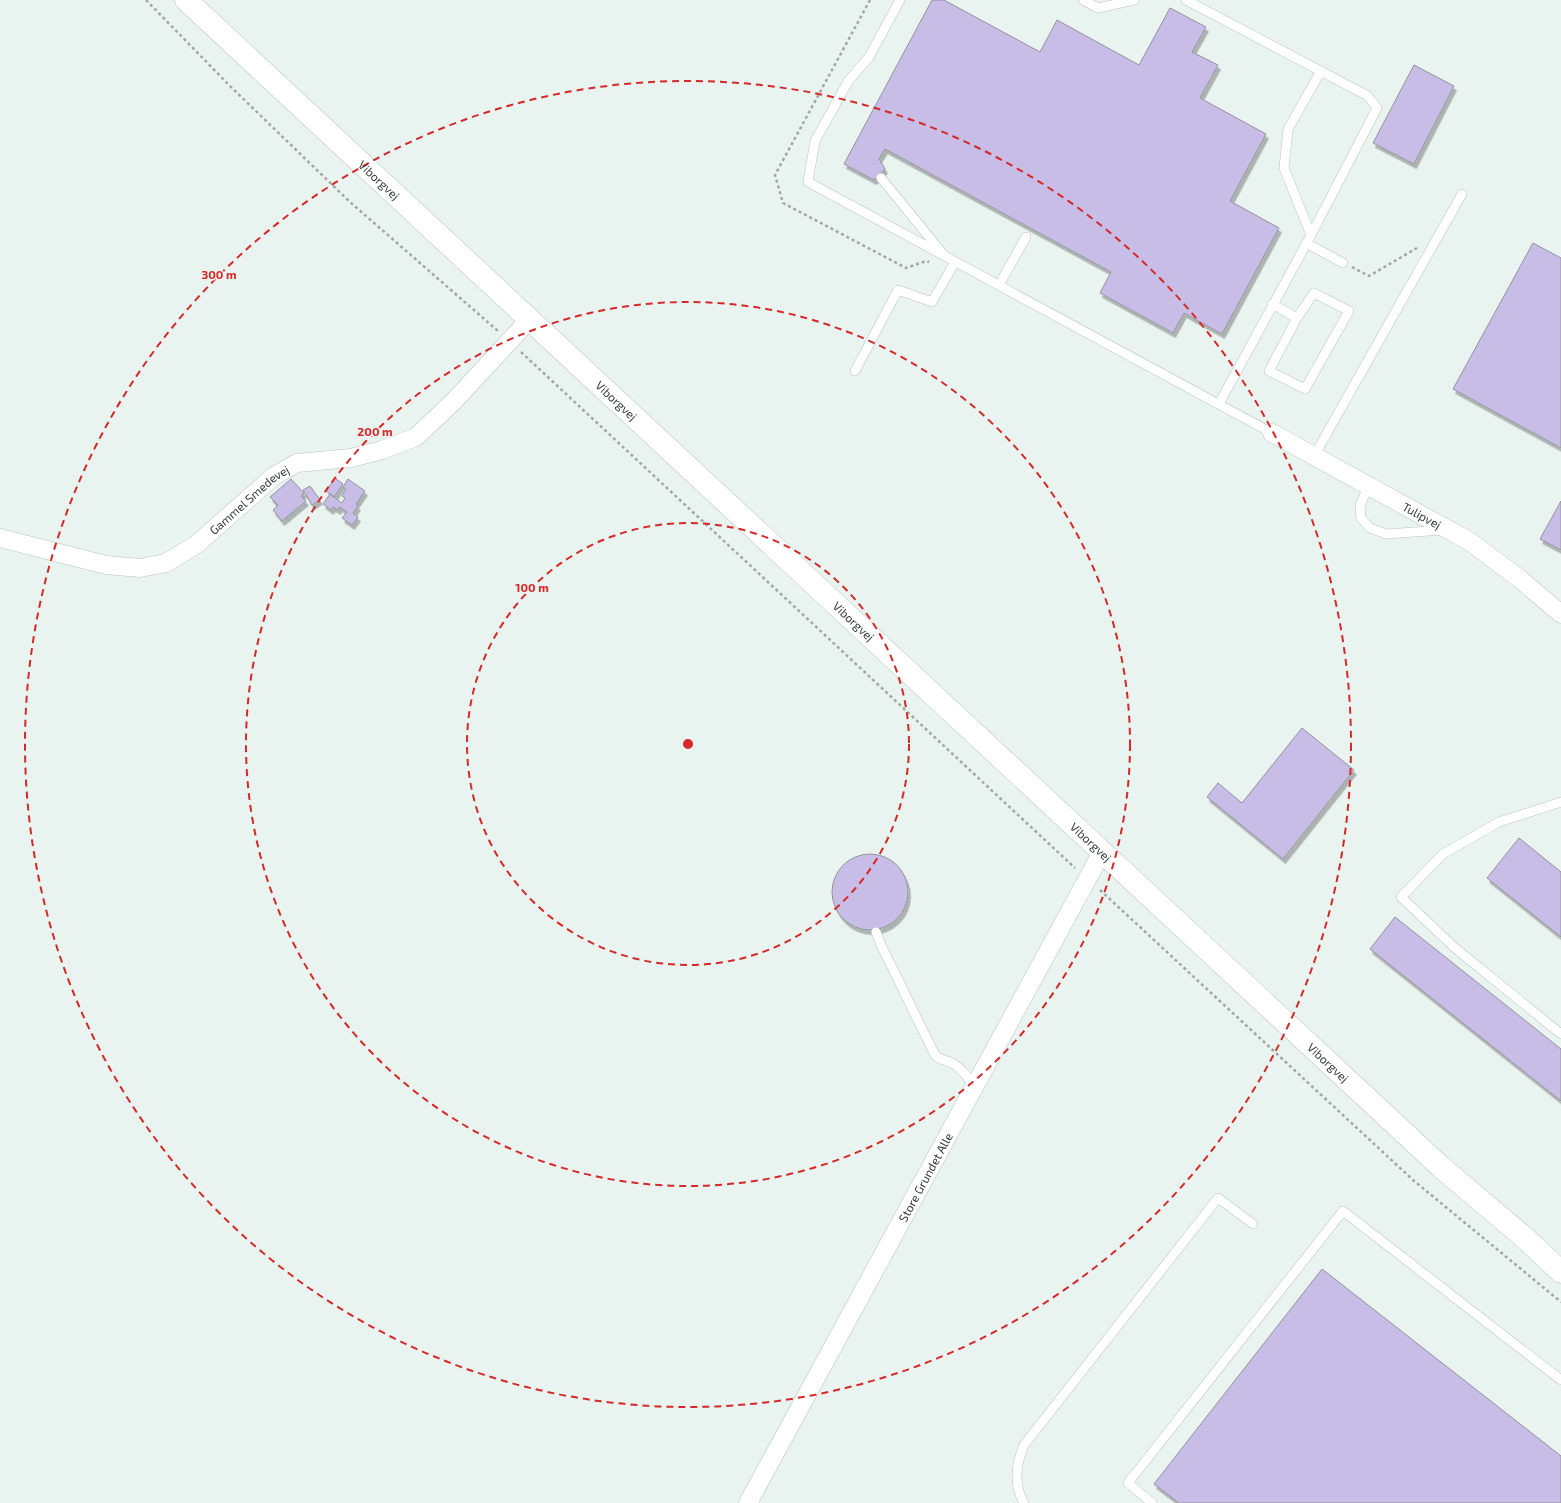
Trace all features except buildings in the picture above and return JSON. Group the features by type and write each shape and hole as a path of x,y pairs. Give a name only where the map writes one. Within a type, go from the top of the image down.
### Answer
{"street":[{"name":"Viborgvej","path":"186,0 1441,1167 1526,1238 1561,1272"},
{"name":"Gammel Smedevej","path":"0,538 106,565 140,568 166,563 197,544 274,476 297,463 351,458 382,450 416,437 454,401 508,340 530,319"},
{"name":"Tulipvej","path":"1272,433 1469,541 1514,574 1561,614"},
{"name":"Store Grundet Alle","path":"748,1503 1102,852"},
{"name":"Viborgvej","path":"1526,1238 1561,1261"}],"lane":[{"path":"900,0 869,57 849,80 815,141 808,182 1272,433"},
{"path":"1083,0 1098,8 1134,0"},
{"path":"1186,0 1368,96 1377,108 1219,404"},
{"path":"1321,71 1288,129 1284,168 1308,239 1344,263"},
{"path":"881,178 951,260"},
{"path":"1314,456 1462,194"},
{"path":"999,285 1026,236"},
{"path":"855,371 898,290 932,302 951,260"},
{"path":"1314,293 1349,311 1305,389 1269,371 1297,318 1314,293"},
{"path":"1272,304 1297,318"},
{"path":"1376,490 1365,494 1360,506 1361,518 1370,528 1386,534 1450,530"},
{"path":"1561,802 1499,822 1443,854 1401,897 1455,948 1561,1034"},
{"path":"876,932 880,945 935,1055 939,1060 951,1062 959,1068 974,1087"},
{"path":"1024,1503 1021,1497 1017,1478 1018,1461 1024,1445 1218,1198 1253,1224"},
{"path":"1152,1503 1128,1483 1343,1211 1561,1380"}],"path":[{"path":"146,0 231,87 350,202 508,340 1413,1180 1561,1302"},
{"path":"1344,263 1369,276 1438,236"}]}
